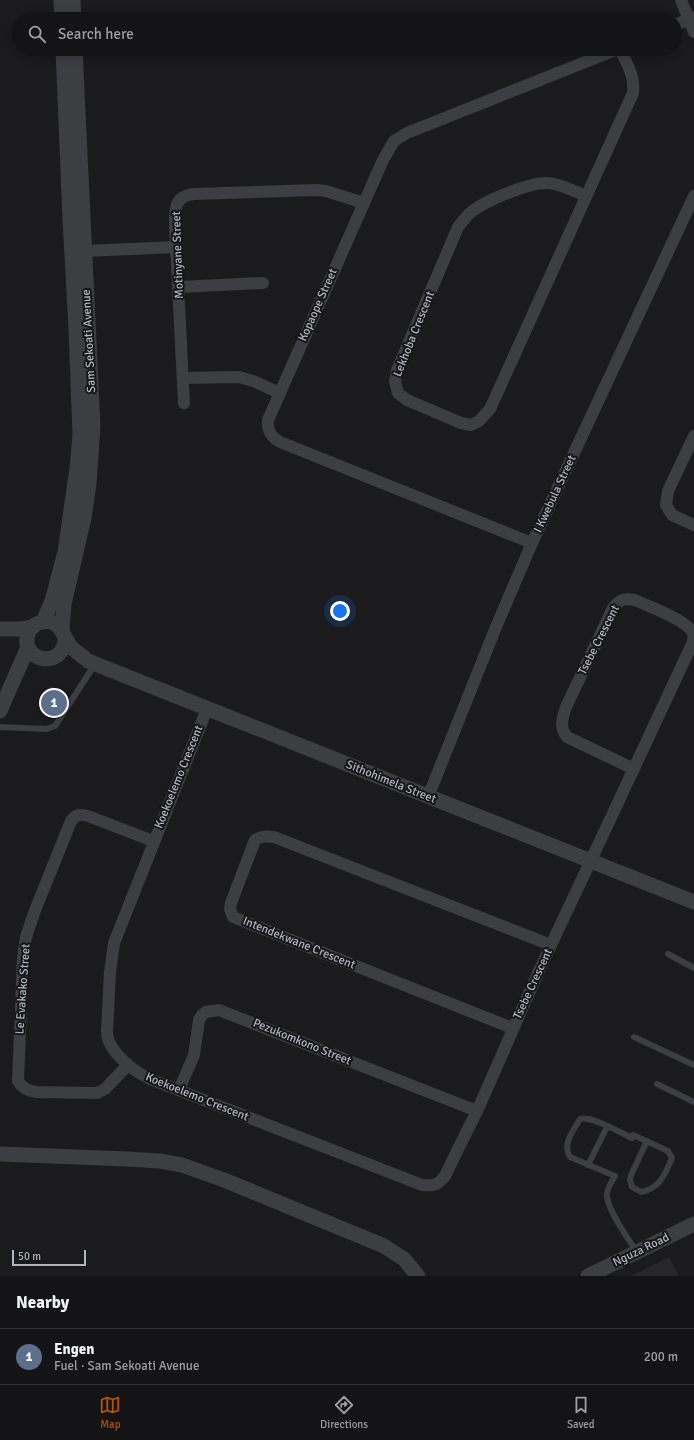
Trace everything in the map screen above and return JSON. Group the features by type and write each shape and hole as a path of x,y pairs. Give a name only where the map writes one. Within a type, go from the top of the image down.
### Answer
{"street":[{"path":"61,0 62,12"},
{"path":"73,0 74,12"},
{"path":"681,0 692,18 694,32"},
{"path":"682,22 692,18"},
{"name":"Sam Sekoati Avenue","path":"38,624 52,601 65,552 77,468 80,435 63,56"},
{"name":"Sam Sekoati Avenue","path":"64,634 64,604 84,518 92,455 93,426 75,56"},
{"name":"Kopaope Street","path":"532,543 280,442 271,435 268,423 270,414 364,203 388,150 394,142 407,132 601,56"},
{"name":"Lekhoba Crescent","path":"586,196 562,186 549,183 538,183 524,187 470,213 458,227 397,370 395,382 398,393 407,400 461,424 471,425 479,421 490,409 633,93 633,76 623,56"},
{"name":"Motinyane Street","path":"184,403 176,247 176,209 178,202 187,195 317,190 326,191 364,203"},
{"name":"I Kwebula Street","path":"428,797 496,627 532,543 694,196"},
{"path":"85,251 176,247"},
{"path":"179,287 263,282"},
{"path":"183,378 239,377 253,381 280,393"},
{"path":"694,436 668,491 666,504 672,515 694,525"},
{"name":"Tsebe Crescent","path":"422,1185 433,1186 440,1183 477,1111 512,1028 591,861 634,769 692,644 694,634 689,627 682,622 635,600 626,598 619,601 613,608 566,707 562,720 562,730 567,737 634,769"},
{"path":"0,629 19,629 38,624 56,624 64,634 63,649 18,672"},
{"path":"38,624 29,632 27,638 28,646 33,654 48,658"},
{"path":"0,633 28,646"},
{"name":"Sithohimela Street","path":"64,634 72,648 92,662 694,902"},
{"path":"0,711 28,646"},
{"name":"Sithohimela Street","path":"48,658 92,662"},
{"name":"Koekoelemo Crescent","path":"207,709 117,932 111,958 108,1039 111,1046 128,1065 143,1076 422,1185"},
{"name":"Le Evakako Street","path":"128,1065 105,1089 97,1093 36,1092 30,1091 23,1087 18,1081 23,958 30,924 71,821 75,816 81,814 88,816 153,841"},
{"name":"Intendekwane Crescent","path":"512,1028 233,917 230,910 231,903 255,840 260,837 274,837 551,945"},
{"name":"Pezukomkono Street","path":"179,1090 194,1055 198,1020 206,1012 220,1010 477,1111"},
{"path":"0,1154 127,1159 160,1161 182,1165 231,1183 384,1246 404,1259 418,1276"},
{"name":"Nguza Road","path":"588,1276 694,1224"}],"lane":[{"path":"0,727 53,728 57,724 92,662"},
{"path":"668,954 694,968"},
{"path":"634,1038 694,1065"},
{"path":"657,1084 694,1102"},
{"path":"637,1252 616,1220 607,1199 607,1192 615,1176 570,1157 566,1146 580,1119 583,1118 593,1120 607,1127 647,1141 668,1151 672,1158 662,1180 652,1189 641,1192 632,1187 630,1180 647,1141"},
{"path":"588,1165 607,1127"}],"shaded area":[{"path":"669,1257 679,1276 631,1276"}],"building":[{"path":"51,687 65,693 55,717 40,711"}],"place":[{"name":"Engen","path":"54,703"}]}
